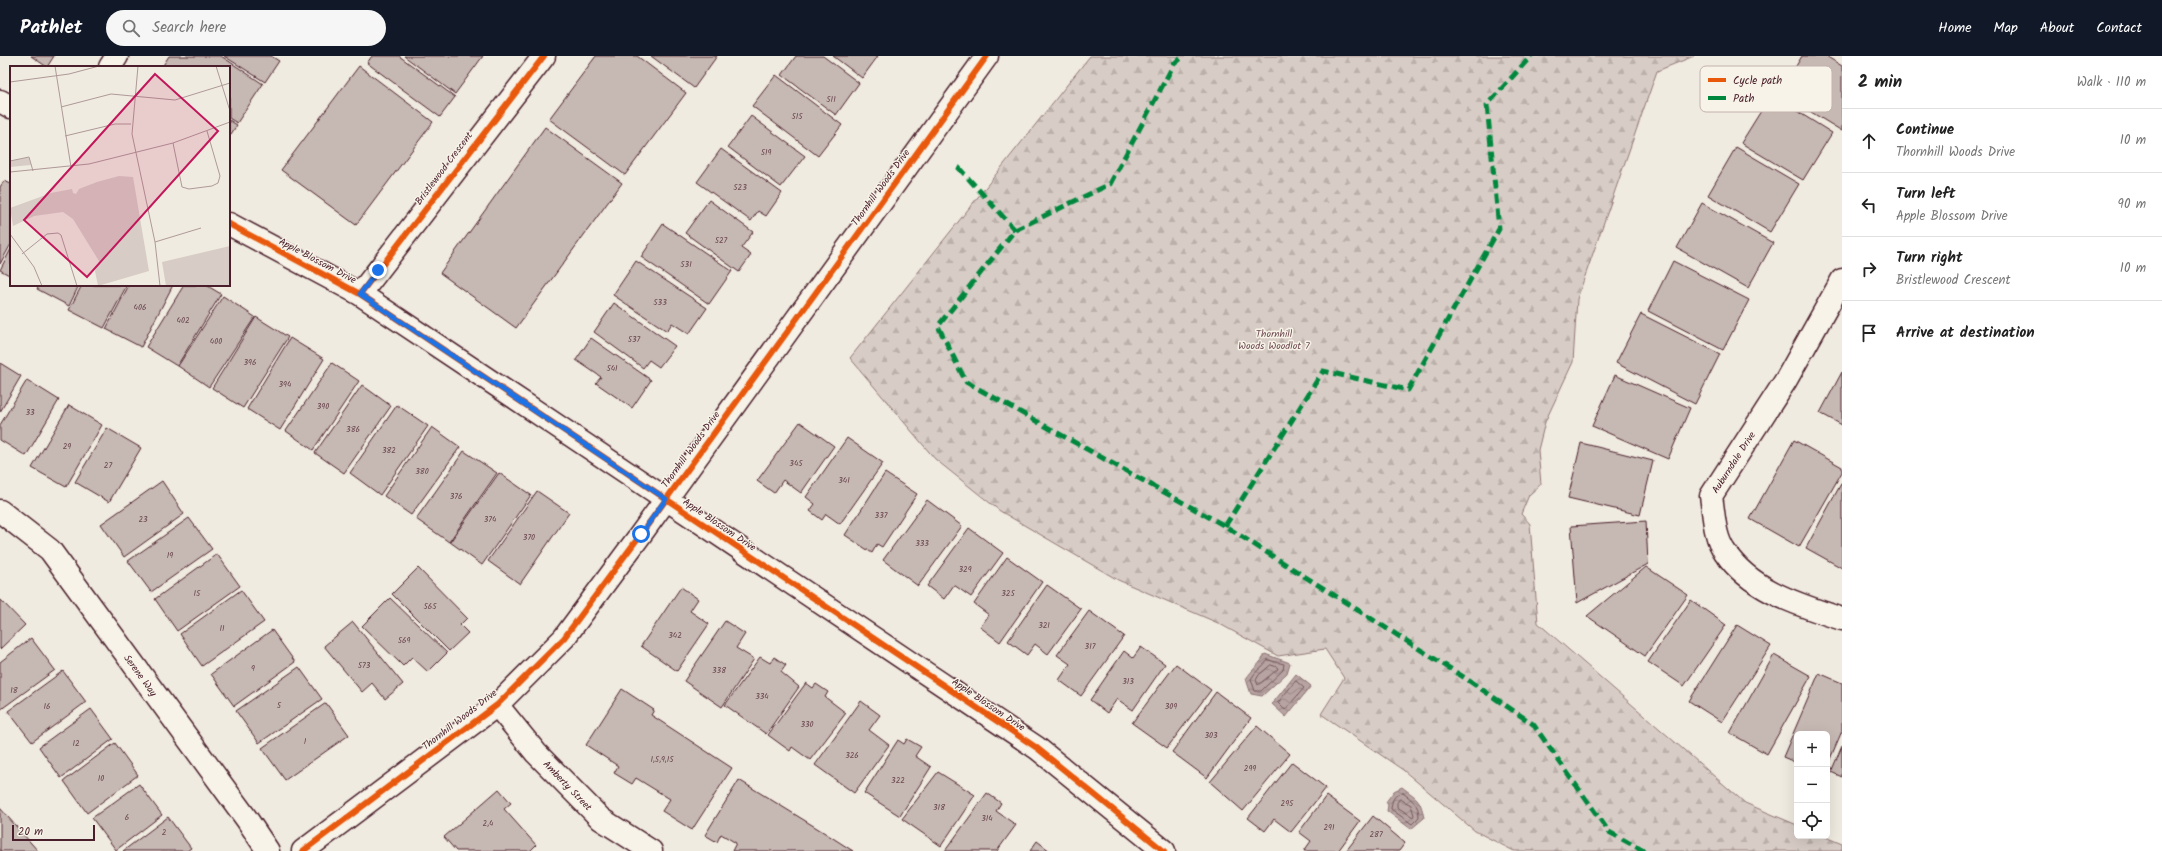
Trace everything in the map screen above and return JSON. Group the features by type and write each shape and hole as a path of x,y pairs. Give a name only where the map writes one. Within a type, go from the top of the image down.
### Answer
{"street":[{"path":"111,66 117,56"},
{"name":"Bristlewood Crescent","path":"360,294 544,56"},
{"name":"Thornhill Woods Drive","path":"303,851 497,704 564,638 987,56"},
{"path":"0,101 10,106"},
{"name":"Apple Blossom Drive","path":"230,225 360,294 666,499 1037,748 1164,851"},
{"name":"Auburndale Drive","path":"1842,280 1786,380 1711,496 1715,528 1724,551 1748,578 1796,603 1842,619"},
{"name":"Serene Way","path":"0,511 50,550 246,818 268,851"},
{"name":"Amberty Street","path":"497,704 536,753 601,819 651,851"}],"green space":[{"name":"Thornhill Woods Woodlot 7","path":"1090,56 1694,56 1657,71 1577,299 1573,362 1545,422 1538,450 1541,484 1529,495 1521,514 1530,524 1538,623 1745,803 1794,824 1794,839 1830,839 1842,844 1842,851 1514,851 1475,831 1403,770 1321,714 1344,678 1325,649 1278,656 1218,623 1118,580 1000,511 935,459 850,358"}],"water":[{"path":"1265,654 1290,663 1287,673 1262,696 1251,694 1246,679"},
{"path":"1296,674 1311,686 1286,717 1272,704"},
{"path":"1402,787 1417,799 1421,806 1424,818 1411,829 1387,811 1388,805 1386,802 1394,791"}],"building":[{"path":"31,56 54,56 48,66"},
{"path":"169,56 221,56 263,84 237,123 230,119 230,66 163,66"},
{"path":"224,56 271,56 279,61 265,82"},
{"path":"372,56 399,56 455,97 440,117 367,63"},
{"path":"404,56 483,56 455,94"},
{"path":"596,56 637,56 686,93 625,175 549,119"},
{"path":"651,56 717,56 694,88"},
{"path":"796,56 823,56 859,83 836,115 782,75"},
{"path":"833,56 878,56 862,78"},
{"path":"1802,56 1826,56 1842,66 1842,131 1811,112 1832,112 1832,66 1796,66"},
{"path":"359,66 433,122 356,225 281,170"},
{"path":"776,75 842,125 818,156 752,106"},
{"path":"1760,112 1798,112 1832,133 1803,180 1741,143"},
{"path":"751,116 805,156 781,187 728,147"},
{"path":"230,121 237,125 230,136"},
{"path":"545,127 622,183 516,328 440,273"},
{"path":"1736,147 1799,184 1770,232 1708,195"},
{"path":"721,149 782,193 766,216 758,211 751,221 697,182"},
{"path":"4,181 10,184 10,246 0,264 0,187"},
{"path":"709,200 753,232 741,248 751,255 739,272 685,233"},
{"path":"1702,203 1773,243 1748,288 1677,248"},
{"path":"663,224 732,271 709,304 641,257"},
{"path":"10,251 10,275 0,270"},
{"path":"636,261 707,308 689,334 672,323 667,331 613,295"},
{"path":"1673,261 1749,300 1723,350 1648,311"},
{"path":"38,286 79,286 69,306 37,289"},
{"path":"81,286 126,286 104,328 69,310"},
{"path":"128,286 172,286 141,347 106,329"},
{"path":"183,286 208,286 221,294 177,366 146,347"},
{"path":"223,296 255,317 209,387 178,366"},
{"path":"614,303 675,346 659,367 649,360 643,368 594,332"},
{"path":"1641,314 1720,354 1695,404 1616,363"},
{"path":"256,317 288,337 243,408 212,388"},
{"path":"290,338 324,359 280,430 247,409"},
{"path":"591,338 651,380 632,408 596,383 601,377 576,360"},
{"path":"0,363 21,376 0,412"},
{"path":"332,363 359,381 313,450 286,431"},
{"path":"1842,372 1842,425 1820,413"},
{"path":"1615,375 1690,408 1668,459 1592,426"},
{"path":"27,380 59,400 26,456 0,440 0,425"},
{"path":"362,385 391,406 344,473 315,453"},
{"path":"69,405 102,425 66,487 32,468"},
{"path":"397,405 428,426 380,495 350,473"},
{"path":"800,422 834,446 801,493 783,480 774,493 757,481"},
{"path":"432,427 460,447 411,515 384,496"},
{"path":"107,428 141,448 109,502 75,482"},
{"path":"847,438 883,463 840,524 826,514 822,520 810,511 815,504 806,497"},
{"path":"1794,440 1842,467 1842,472 1799,547 1750,519"},
{"path":"1581,443 1653,461 1640,515 1568,498"},
{"path":"464,451 497,473 449,542 416,519"},
{"path":"499,473 531,495 482,565 450,542"},
{"path":"885,473 917,494 882,547 877,544 872,553 845,535"},
{"path":"162,481 184,514 124,557 101,524"},
{"path":"1842,482 1842,568 1806,548"},
{"path":"537,491 569,513 520,584 488,561"},
{"path":"927,500 962,526 918,586 883,560"},
{"path":"189,518 212,549 151,592 128,561"},
{"path":"1646,521 1648,564 1577,603 1571,526"},
{"path":"969,528 1003,553 971,597 954,585 944,599 927,586"},
{"path":"217,554 240,586 177,631 155,599"},
{"path":"1007,557 1042,582 1000,642 980,627 989,615 974,604"},
{"path":"1646,567 1688,595 1645,656 1587,616"},
{"path":"418,568 467,618 460,625 468,633 449,651 392,594"},
{"path":"1047,585 1081,609 1048,654 1035,644 1027,655 1008,641"},
{"path":"681,587 698,599 690,611 709,624 677,671 641,646"},
{"path":"241,590 264,622 202,666 180,634"},
{"path":"390,598 447,653 428,672 412,657 403,666 362,626"},
{"path":"0,599 25,625 0,649"},
{"path":"1691,600 1726,625 1684,686 1648,662"},
{"path":"1089,611 1124,636 1081,696 1059,680 1070,664 1057,655"},
{"path":"725,621 745,634 736,648 754,659 722,707 684,681"},
{"path":"353,622 403,684 385,699 372,683 362,692 324,646"},
{"path":"1737,625 1771,646 1722,722 1689,701"},
{"path":"272,630 295,662 234,706 211,674"},
{"path":"31,638 55,670 0,710 0,662"},
{"path":"1141,647 1165,664 1133,710 1117,699 1107,713 1090,700 1124,651 1133,658"},
{"path":"1774,655 1811,676 1767,754 1730,733"},
{"path":"760,657 770,663 774,657 786,665 781,672 799,687 766,734 725,705"},
{"path":"1176,664 1211,690 1167,748 1132,723"},
{"path":"299,667 322,699 259,743 236,711"},
{"path":"63,671 86,702 32,742 8,711"},
{"path":"1819,673 1842,683 1842,731 1830,759 1830,731 1794,731"},
{"path":"806,683 813,688 816,684 828,692 825,697 846,713 810,760 792,747 790,751 768,735"},
{"path":"622,689 654,710 651,715 732,768 692,830 662,811 670,799 636,778 632,784 614,773 618,766 586,745"},
{"path":"1216,692 1251,718 1207,778 1172,752"},
{"path":"861,701 880,715 869,730 889,745 854,793 815,765"},
{"path":"326,703 349,735 285,780 262,748"},
{"path":"91,709 113,739 61,778 39,747"},
{"path":"1257,726 1290,754 1243,811 1210,782"},
{"path":"1794,731 1794,762 1783,757"},
{"path":"907,739 921,747 915,756 931,767 900,816 864,793 898,740 904,744"},
{"path":"115,743 138,775 87,813 64,781"},
{"path":"1842,746 1842,777 1831,772"},
{"path":"1292,762 1326,788 1291,832 1274,819 1265,831 1248,818"},
{"path":"938,772 975,795 941,846 902,819"},
{"path":"739,780 853,851 732,851 736,843 721,834 717,842 705,835"},
{"path":"139,784 162,815 116,850 92,818"},
{"path":"499,789 511,803 504,809 536,845 530,851 456,851 444,837"},
{"path":"987,793 1001,803 996,811 1016,825 997,851 945,851"},
{"path":"1326,796 1360,821 1338,851 1304,851 1311,841 1299,832"},
{"path":"0,808 38,851 0,851"},
{"path":"1373,816 1405,843 1399,851 1346,851"},
{"path":"168,817 191,848 187,851 123,851"},
{"path":"1037,841 1050,851 1030,851"}],"marked path":[{"path":"1015,230 1110,184 1174,64 1184,56"},
{"path":"1225,526 1323,371 1408,390 1499,229 1487,105 1531,56"},
{"path":"958,167 1015,230 938,326 966,382 1225,526 1465,678 1533,724 1609,832 1644,851"}],"cycle path":[{"path":"360,294 544,56"},
{"path":"303,851 497,705 564,638 987,56"},
{"path":"230,225 360,294 532,409 1037,748 1164,851"}],"route":[{"path":"378,270 360,294 666,499 641,534"}]}
